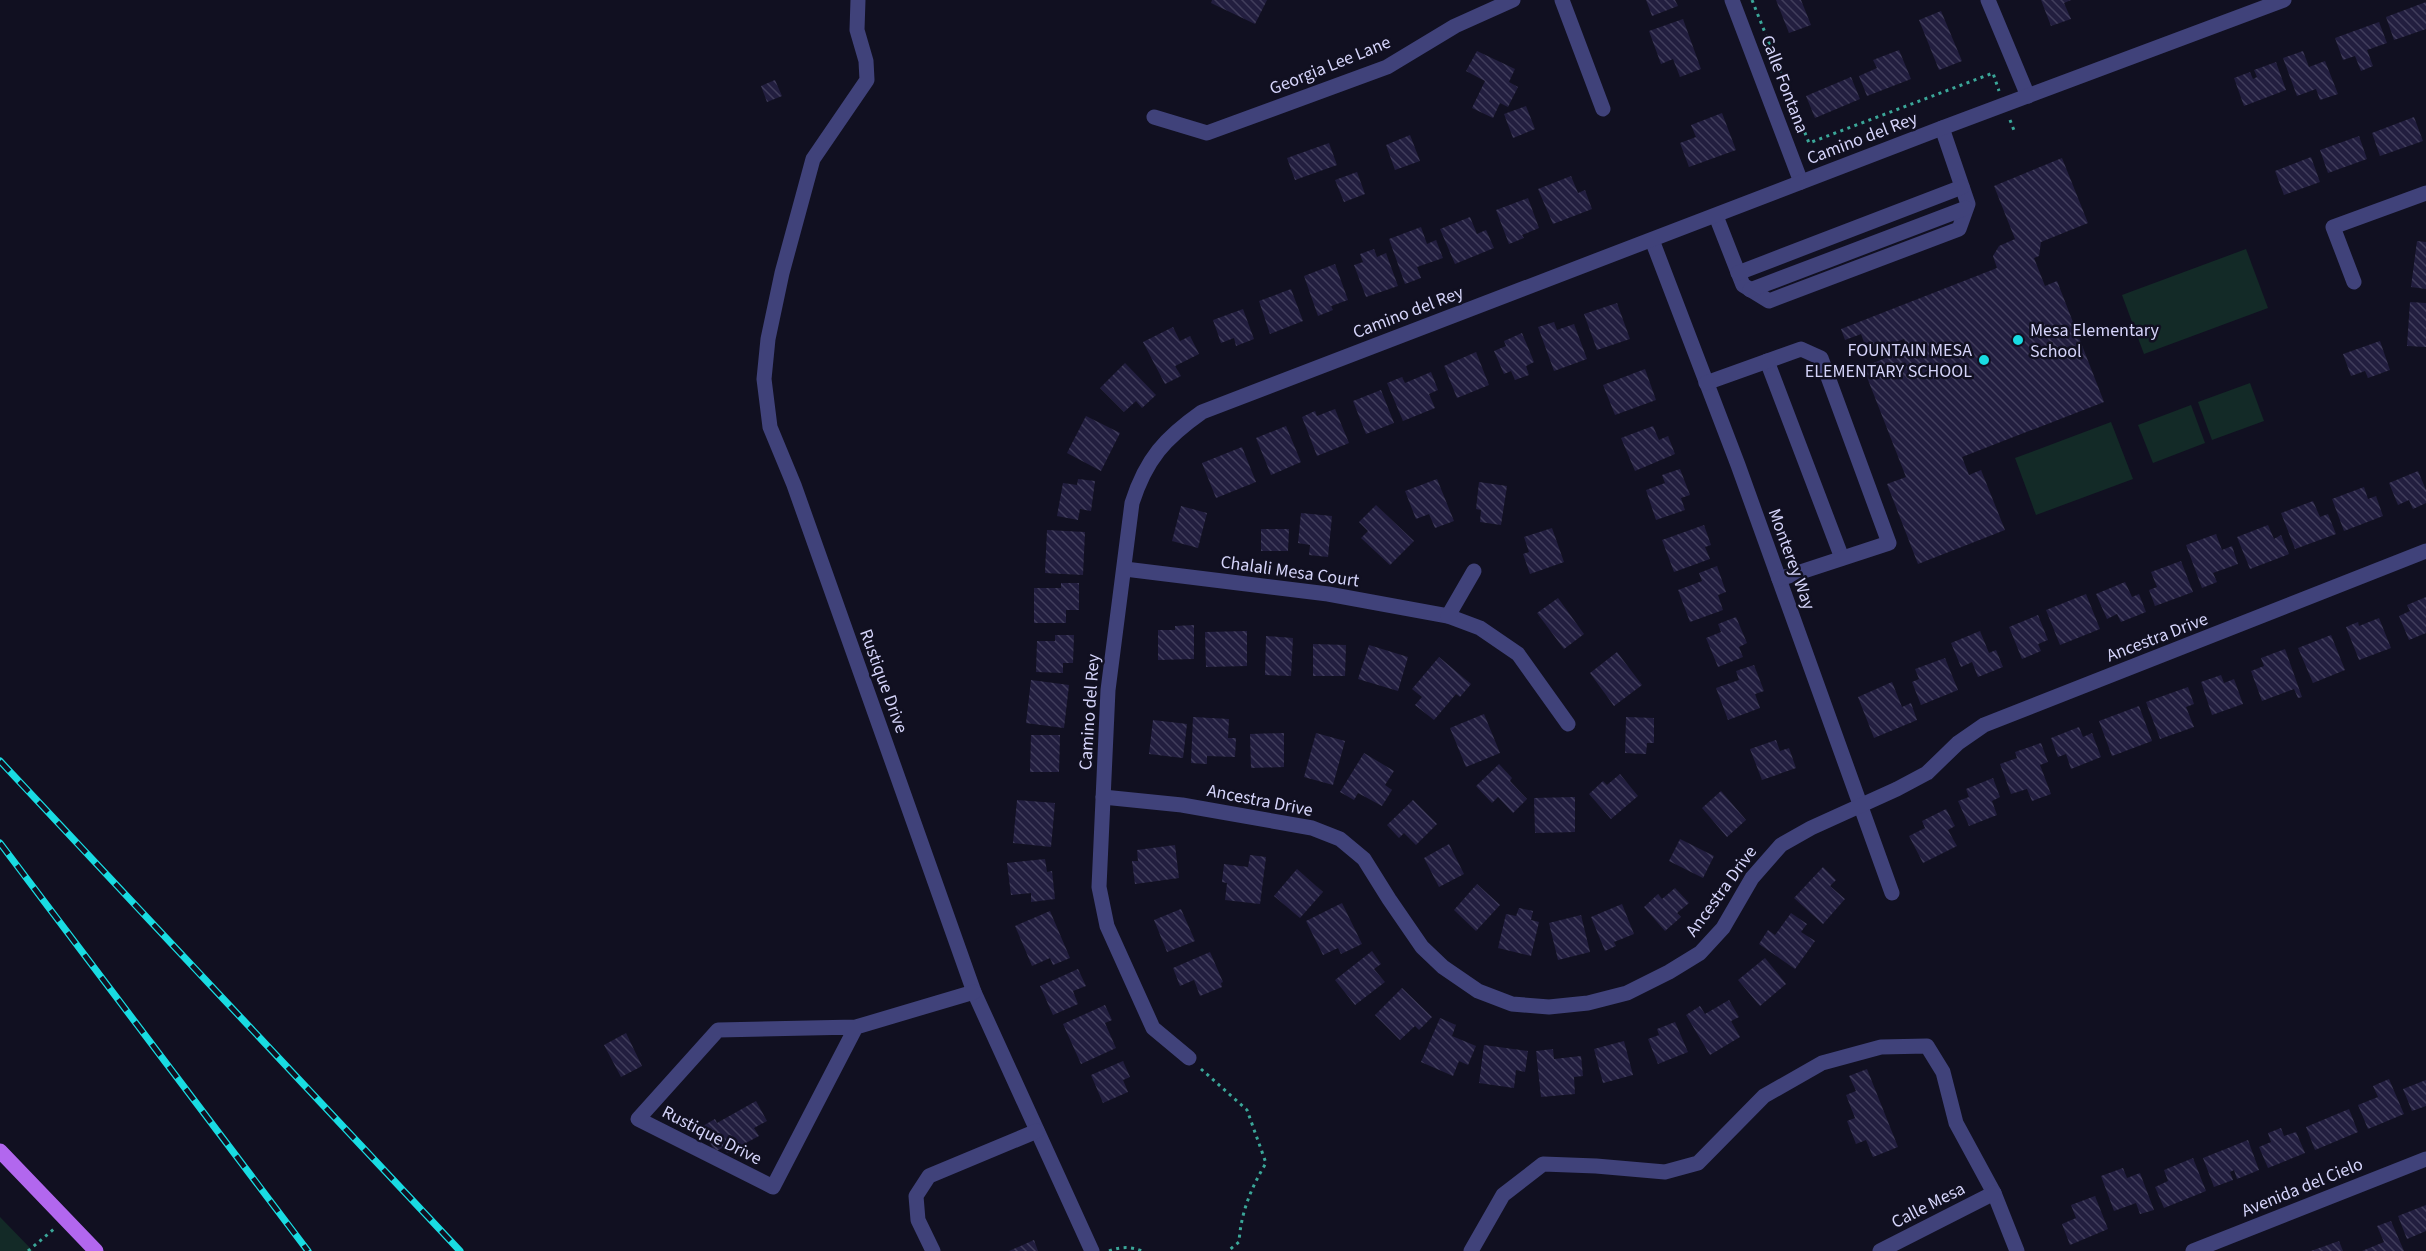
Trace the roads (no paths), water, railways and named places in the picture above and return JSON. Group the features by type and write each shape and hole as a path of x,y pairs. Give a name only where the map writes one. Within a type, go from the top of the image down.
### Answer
{"main road":[{"path":"0,1151 96,1251"}],"street":[{"name":"Rustique Drive","path":"858,0 857,30 866,61 867,80 813,159 782,273 768,339 764,379 770,427 794,485 974,992 1092,1251"},
{"name":"Georgia Lee Lane","path":"1154,117 1207,134 1387,67 1455,26 1513,0"},
{"path":"1562,0 1603,109"},
{"name":"Calle Fontana","path":"1732,0 1801,182"},
{"path":"1988,0 2028,96"},
{"name":"Camino del Rey","path":"1189,1058 1153,1028 1107,926 1099,887 1108,690 1132,503 1140,479 1151,459 1173,432 1202,412 2264,4 2284,0"},
{"path":"1716,216 1743,285 1769,302 1959,229 1968,204 1942,128"},
{"path":"1738,273 1962,187"},
{"path":"2354,282 2333,227 2426,193"},
{"name":"Monterey Way","path":"1652,240 1779,579 1892,893"},
{"path":"1706,383 1802,349 1821,358 1889,543 1779,579"},
{"path":"1767,361 1842,558"},
{"name":"Ancestra Drive","path":"1103,797 1182,805 1312,828 1340,839 1364,859 1422,947 1443,967 1478,991 1512,1004 1549,1007 1588,1003 1626,993 1669,972 1700,953 1723,928 1752,878 1781,845 1811,828 1927,773 1958,743 1984,725 2426,551"},
{"name":"Chalali Mesa Court","path":"1125,568 1328,594 1448,616 1480,628 1518,654 1568,724"},
{"path":"1448,616 1474,571"},
{"name":"Rustique Drive","path":"856,1027 772,1187 638,1119 718,1030 856,1027 974,992"},
{"path":"1471,1251 1503,1195 1543,1164 1665,1172 1698,1162 1764,1096 1822,1063 1881,1047 1927,1046 1943,1072 1956,1123 1994,1193 2017,1251"},
{"path":"933,1251 918,1220 916,1196 929,1176 1037,1131"},
{"name":"Avenida del Cielo","path":"2193,1251 2426,1159"},
{"name":"Calle Mesa","path":"1880,1251 1994,1193"}],"railway":[{"path":"0,761 460,1251"},
{"path":"0,843 308,1251"}],"place":[{"name":"Mesa Elementary School","path":"2018,340"},
{"name":"FOUNTAIN MESA ELEMENTARY SCHOOL","path":"1984,360"}]}
